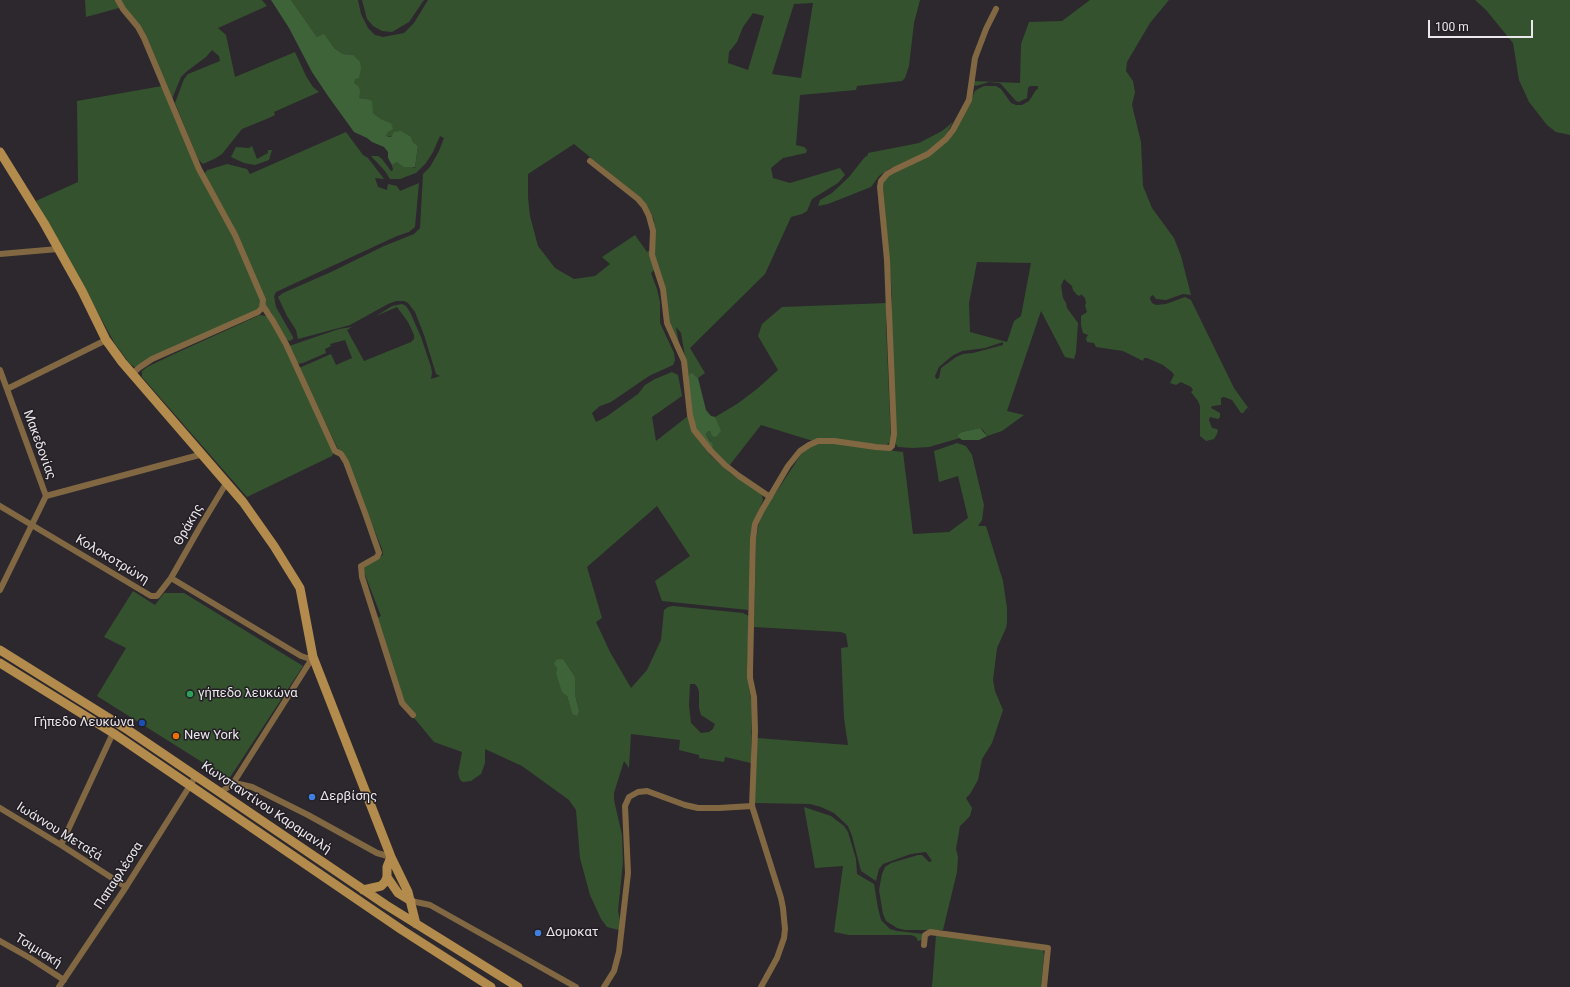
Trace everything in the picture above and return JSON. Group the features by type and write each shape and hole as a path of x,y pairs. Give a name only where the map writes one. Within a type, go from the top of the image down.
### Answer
{"main road":[{"path":"0,152 82,291 106,340 204,454 253,515 300,588 313,657 391,857 408,892 416,924"},
{"name":"Κωνσταντίνου Καραμανλή","path":"0,650 128,730 363,890 518,987"},
{"name":"Κωνσταντίνου Καραμανλή","path":"0,663 113,733 397,926 491,987"},
{"path":"363,890 381,886 386,882 387,868 391,857"},
{"path":"387,878 398,893 411,901"}],"street":[{"path":"118,0 123,9 138,27 144,38 200,169 235,235 262,296 263,306 286,344 335,451 341,454 346,462 380,553 377,557 361,566 362,576 402,703 413,715"},
{"path":"761,987 777,958 785,928 781,898 752,806 755,731 754,697 750,674 754,529 757,518 788,466 800,451 813,443 834,441 876,447 890,448 892,446 894,434 889,297 880,187 887,174 928,154 946,139 953,130 969,100 975,58 986,28 996,9"},
{"path":"590,161 638,199 644,206 649,216 653,231 652,255 663,289 667,323 684,361 690,415 694,430 724,464 738,476 770,496"},
{"path":"0,254 58,249"},
{"path":"133,373 152,359 258,312 263,306"},
{"path":"7,389 106,340"},
{"name":"Μακεδονίας","path":"0,370 46,496 0,590"},
{"path":"46,496 204,454"},
{"name":"Θράκης","path":"172,578 227,482"},
{"name":"Κολοκοτρώνη","path":"0,506 151,596 157,596 172,578"},
{"path":"172,578 302,656 307,658 313,657"},
{"path":"232,785 313,657"},
{"path":"61,845 113,733"},
{"name":"Παπαφλέσσα","path":"59,987 126,887 196,776"},
{"path":"220,792 232,785 239,784 252,787 377,853 391,857"},
{"path":"604,987 614,971 618,952 628,873 625,806 629,797 638,792 647,792 698,808 752,806"},
{"name":"Ιωάννου Μεταξά","path":"0,808 126,887"},
{"path":"411,901 430,905 576,987"},
{"path":"924,945 925,935 930,932 1048,948 1044,987"},
{"name":"Τσιμισκή","path":"0,940 64,980"}],"green space":[{"path":"85,0 116,0 119,8 86,17"},
{"path":"120,0 262,0 267,6 218,28 226,35 235,77 295,52 306,76 313,87 319,92 274,112 275,115 269,118 242,129 222,154 203,164 198,159 175,103 184,79 188,74 220,61 219,56 212,50 206,57 186,72 181,77 172,99 154,56"},
{"path":"271,0 291,0 317,37 324,34 334,48 343,54 353,55 360,62 361,68 359,78 355,79 354,83 359,87 359,98 372,101 373,113 381,119 391,123 393,129 388,132 386,136 391,137 394,132 401,131 411,137 413,142 418,146 415,167 404,167 397,162 392,165 388,158 388,152 384,147 354,132 312,72 289,28"},
{"path":"291,0 358,0 361,14 368,28 375,35 383,37 404,33 414,23 428,0 920,0 914,23 909,66 905,78 902,81 857,86 856,90 800,95 796,145 804,147 807,150 806,153 783,158 771,168 773,178 790,183 840,168 845,175 838,183 812,199 807,211 791,217 765,274 690,348 705,373 698,378 691,372 687,379 687,368 681,333 676,327 680,349 671,331 655,259 654,220 651,213 639,197 574,144 528,174 530,216 538,246 555,268 574,279 595,276 610,264 602,257 635,235 647,252 650,250 655,269 651,273 660,302 660,323 674,353 675,360 673,365 649,376 611,402 600,406 592,413 596,422 606,417 638,394 645,385 672,372 678,375 682,396 652,417 656,441 688,416 702,444 710,455 731,474 761,492 763,500 758,512 748,610 662,601 655,581 690,556 657,506 587,567 602,618 596,622 610,652 631,688 647,670 661,640 664,610 668,607 673,606 743,613 749,616 747,676 752,705 751,763 725,757 724,762 699,758 699,755 679,750 680,740 631,734 629,768 624,761 614,793 614,800 622,835 623,862 618,911 620,921 619,930 607,927 601,919 590,895 580,858 576,810 569,800 522,766 485,749 485,763 481,774 471,781 463,782 460,780 458,773 462,752 434,742 405,707 376,619 381,616 362,567 383,555 382,549 352,475 299,368 331,354 336,365 352,358 345,340 330,344 331,346 325,349 326,353 297,364 289,346 339,329 352,327 347,330 364,361 411,342 414,339 414,335 408,322 397,307 376,316 392,306 402,304 406,306 410,312 421,337 431,367 431,379 440,376 436,374 415,312 408,303 404,301 396,301 388,304 350,325 298,339 296,330 278,297 283,293 331,272 384,246 414,234 420,228 423,174 430,167 444,138 440,136 426,163 416,173 400,179 390,179 385,171 371,156 378,156 382,159 391,171 393,170 392,165 397,162 415,168 418,146 413,142 411,137 386,136 391,123 381,119 373,113 367,99 359,98 354,83 353,55 343,54 317,37","holes":["813,3 801,78 772,74 794,4","753,13 764,16 748,70 728,63 729,52 737,42 743,27","564,660 575,677 575,695 579,710 572,714 567,696 556,673 557,668","690,684 695,684 699,692 699,708 701,715 715,724 713,729 709,732 701,733 691,723 689,705"]},
{"path":"362,0 424,0 409,22 392,32 382,31 373,26 367,19"},
{"path":"1090,0 1169,0 1150,23 1127,62 1126,71 1133,81 1135,92 1132,105 1141,142 1143,186 1152,208 1174,238 1181,256 1191,295 1183,294 1166,300 1156,299 1153,295 1150,299 1152,303 1156,305 1166,304 1185,297 1191,300 1234,388 1249,409 1247,408 1243,413 1241,413 1232,400 1224,397 1221,398 1221,405 1212,406 1211,408 1220,413 1220,417 1218,419 1210,417 1209,420 1212,428 1217,429 1217,434 1214,439 1206,441 1200,436 1200,406 1191,392 1193,390 1191,387 1181,382 1176,385 1170,383 1174,375 1172,372 1163,365 1147,358 1144,358 1143,361 1123,351 1096,347 1094,343 1087,342 1086,338 1088,335 1083,333 1081,325 1081,316 1087,312 1085,298 1081,294 1080,296 1077,295 1072,286 1064,279 1061,286 1063,298 1067,308 1078,323 1076,352 1074,359 1065,357 1041,311 1007,411 1024,415 1002,431 987,436 980,428 962,432 958,437 960,438 929,447 898,447 895,443 891,324 892,295 883,187 884,180 889,175 929,156 965,113 975,91 978,89 984,86 996,86 1001,89 1011,103 1022,105 1029,101 1038,89 1038,86 1030,86 1028,88 1027,98 1019,102 1016,101 1000,83 989,82 976,86 974,85 973,81 1020,83 1021,44 1029,22 1062,21","holes":["977,262 1031,263 1021,316 1014,321 1007,342 970,332 969,303","1003,342 1003,345 956,357 941,368 939,378 936,379 935,376 939,367 952,356 962,351 985,348"]},
{"path":"1475,0 1570,0 1570,135 1556,132 1547,125 1529,102 1519,80 1513,43 1486,10"},
{"path":"162,86 245,260 260,298 260,306 258,309 136,368 130,364 115,344 36,201 78,182 77,101"},
{"path":"953,122 946,135 929,152 889,169 879,176 871,187 828,204 818,206 820,200 832,193 849,177 868,155 868,153 919,143 942,131"},
{"path":"346,132 363,155 368,158 384,179 375,178 378,187 387,190 388,184 397,186 400,191 419,183 415,227 409,232 397,236 276,292 274,296 276,307 293,337 290,341 286,340 271,312 265,307 205,176 205,173 208,169 227,164 247,169 250,174"},
{"path":"252,146 257,159 268,153 268,150 272,150 269,160 255,165 244,163 231,157 236,147 249,148"},
{"path":"887,303 886,326 891,441 889,443 886,445 813,441 761,425 729,466 711,449 711,441 706,435 707,432 710,431 712,434 716,420 715,417 737,404 757,389 778,370 758,336 762,324 782,307"},
{"path":"260,315 266,316 269,319 286,347 333,450 333,454 332,456 247,497 142,377 142,371 174,354"},
{"path":"691,372 698,378 706,410 711,416 715,417 721,431 716,437 712,436 710,431 707,432 706,435 713,445 711,449 694,425 687,379"},
{"path":"980,428 987,436 979,440 962,440 958,437 958,435 962,432"},
{"path":"832,443 903,452 913,534 949,532 968,518 958,476 939,482 934,451 957,443 966,446 972,455 984,505 982,520 978,526 986,526 1003,581 1007,608 1007,622 1006,628 997,648 993,680 995,691 1003,710 992,743 982,759 978,780 966,798 972,808 970,816 960,826 956,849 958,857 957,872 943,930 905,930 897,928 886,921 883,914 879,890 885,867 891,863 918,855 922,855 929,862 932,861 926,852 911,854 883,864 879,869 876,881 861,871 848,826 834,813 810,804 754,803 757,738 848,745 844,718 841,648 848,647 846,634 841,632 754,627 756,540 759,522 767,506 804,450 818,444"},
{"path":"133,591 155,605 164,593 184,593 303,666 229,779 97,696 126,648 104,637"},
{"path":"556,660 564,660 575,677 575,695 579,710 577,716 572,714 567,696 562,692 556,673 557,668 554,664"},
{"path":"804,807 831,816 844,826 848,832 856,859 857,874 874,884 881,920 890,929 924,934 922,940 918,941 916,937 911,935 849,935 834,932 843,866 815,868"},
{"path":"936,935 1043,950 1044,955 1041,987 932,987"}],"place":[{"name":"γήπεδο λευκώνα","path":"190,694"},
{"name":"Γήπεδο Λευκώνα","path":"142,723"},
{"name":"New York","path":"176,736"},
{"name":"Δερβίσης","path":"312,797"},
{"name":"Δομοκατ","path":"538,933"}]}
